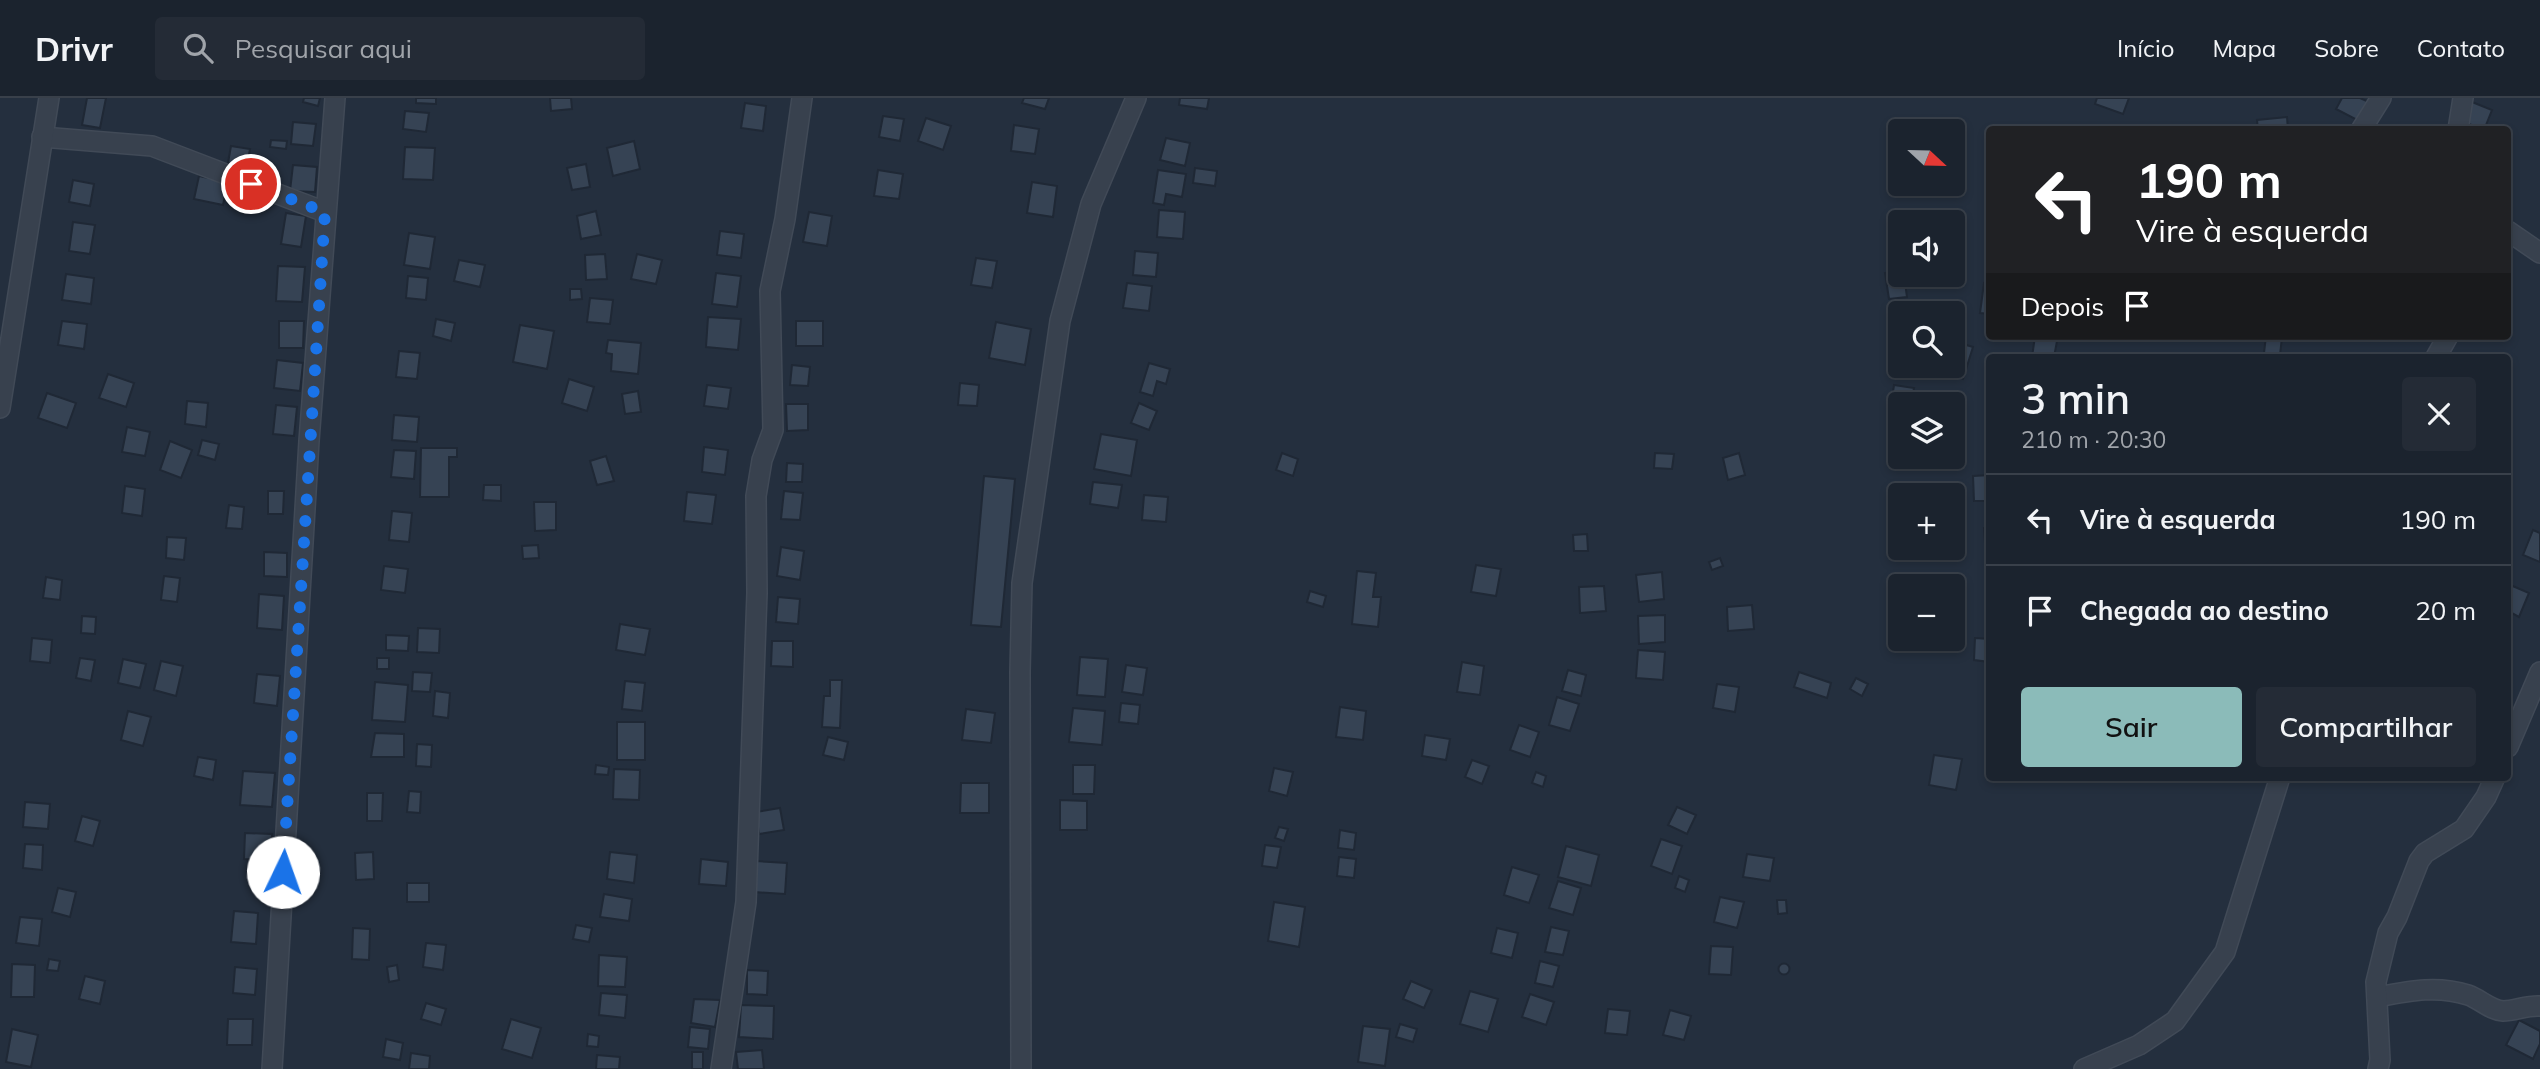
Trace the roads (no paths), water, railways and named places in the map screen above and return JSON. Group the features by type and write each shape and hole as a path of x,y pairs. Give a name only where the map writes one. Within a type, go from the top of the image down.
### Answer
{"street":[{"path":"0,408 2,380 49,98"},
{"path":"272,1069 307,468 335,98"},
{"path":"721,1069 746,902 757,593 756,495 762,460 773,430 770,291 785,219 802,98"},
{"path":"1021,1069 1022,583 1060,321 1091,204 1136,98"},
{"path":"2364,126 2381,98"},
{"path":"2459,126 2463,98"},
{"path":"42,136 152,146 325,212"},
{"path":"2511,233 2540,253"},
{"path":"2511,740 2540,671"},
{"path":"2084,1069 2139,1045 2175,1021 2225,952 2279,781"},
{"path":"2378,1069 2381,1060 2376,982 2388,933 2397,917 2414,869 2426,853 2464,828 2486,797 2493,781"},
{"path":"2377,998 2438,988 2468,995 2492,1008 2504,1011 2540,1006"}]}
